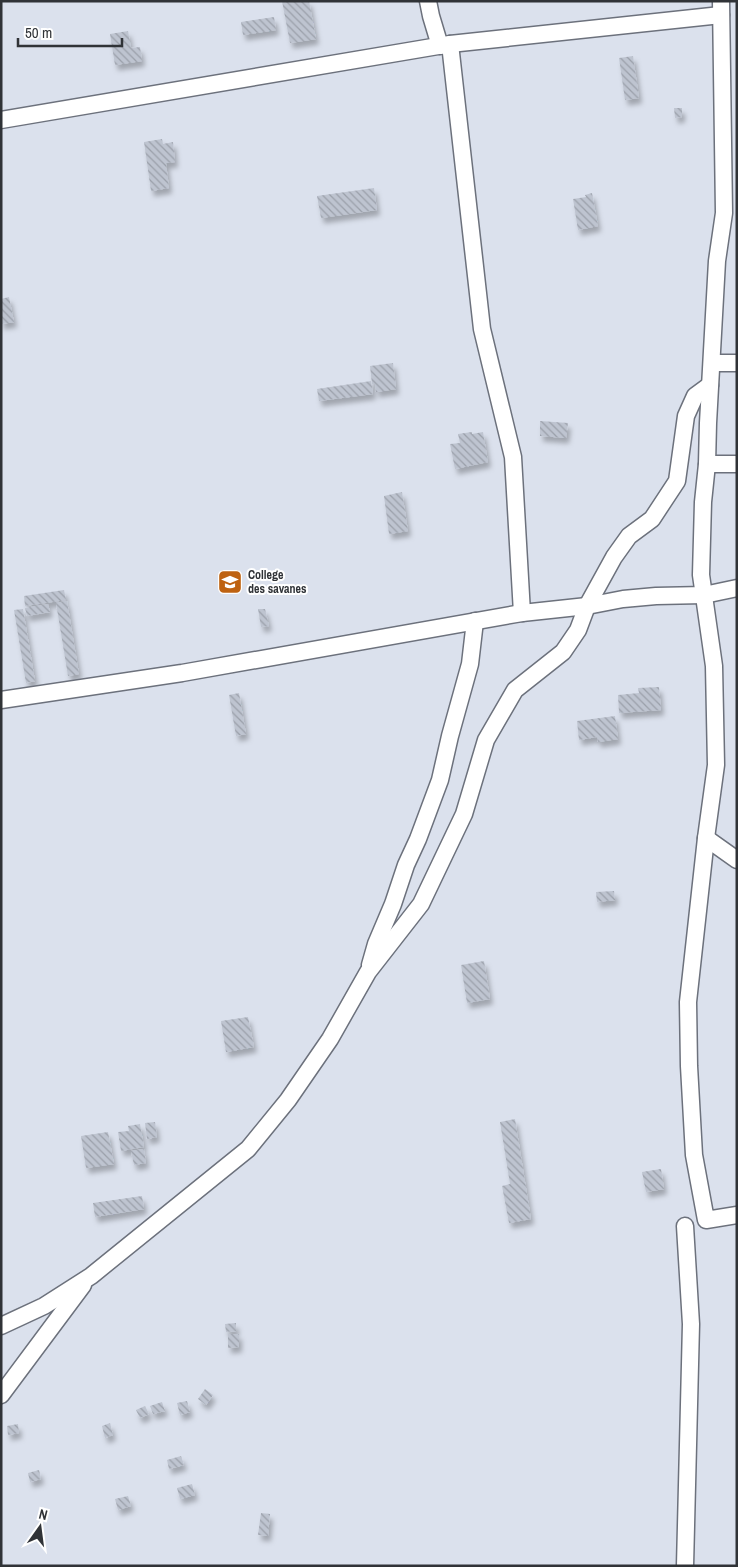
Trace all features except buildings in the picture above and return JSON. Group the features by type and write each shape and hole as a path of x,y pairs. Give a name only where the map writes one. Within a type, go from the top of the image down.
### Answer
{"street":[{"path":"428,1 431,16 445,45 482,328 513,457 522,613"},
{"path":"1,120 445,45 721,8 730,211 717,261 707,464 703,502 701,575 714,666 716,756 688,1002 689,1066 694,1155 706,1220 737,1214"},
{"path":"712,363 737,363"},
{"path":"1,1326 44,1306 91,1276 248,1149 288,1100 330,1039 368,972 421,904 464,814 486,740 515,690 563,652 578,630 588,606 614,557 628,536 652,519 678,482 686,416 695,396 710,385"},
{"path":"707,464 737,464"},
{"path":"1,700 182,673 522,613 588,606 631,598 704,594 737,588"},
{"path":"368,972 376,944 440,780 470,664 475,621"},
{"path":"706,838 737,860"},
{"path":"685,1226 691,1324 685,1566"},
{"path":"1,1395 91,1276"}],"place":[{"name":"College des savanes","path":"230,582"}]}
